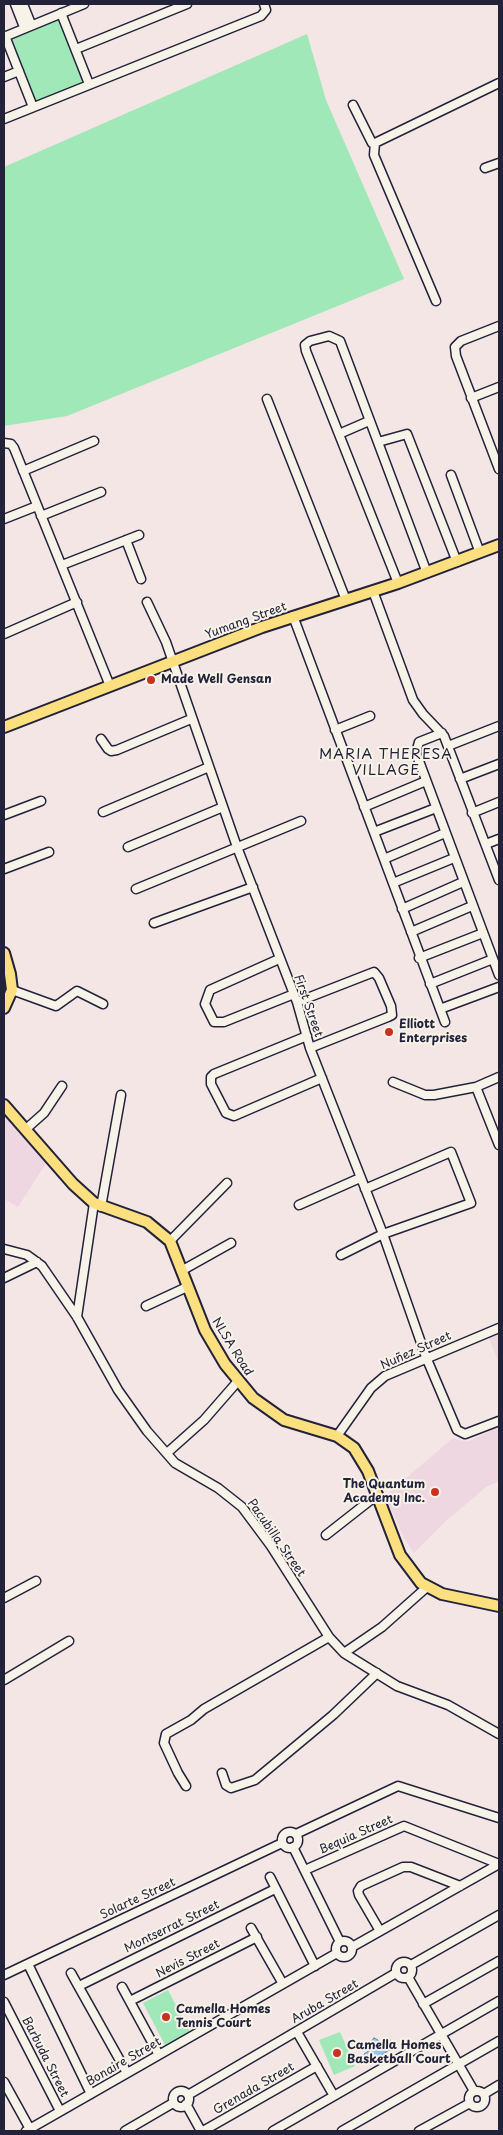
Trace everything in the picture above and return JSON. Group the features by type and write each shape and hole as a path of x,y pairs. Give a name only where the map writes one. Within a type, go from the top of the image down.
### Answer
{"main road":[{"name":"Yumang Street","path":"4,728 293,616 398,583 499,546"},
{"path":"4,952 10,998 4,1008"},
{"name":"NLSA Road","path":"4,1105 73,1184 98,1205 147,1222 170,1242 205,1330 238,1381 252,1398 273,1414 299,1425 337,1436 354,1448 366,1466 400,1555 411,1572 427,1587 455,1597 499,1606"}],"street":[{"path":"15,4 28,25"},
{"path":"23,4 28,25"},
{"path":"33,107 4,37 28,25 84,4"},
{"path":"76,49 187,4"},
{"path":"4,119 261,16 266,10 264,4"},
{"path":"61,13 89,84"},
{"path":"4,77 19,71"},
{"path":"375,143 499,83"},
{"path":"353,104 370,139 375,143"},
{"path":"375,143 374,155 436,301"},
{"path":"485,168 499,163"},
{"path":"499,326 461,341 454,347 471,398 496,450 499,469"},
{"path":"398,583 305,348 310,341 329,336 340,341 427,573"},
{"path":"471,398 499,387"},
{"path":"267,399 346,600"},
{"path":"339,434 369,421"},
{"path":"378,442 407,434 457,562"},
{"path":"23,471 94,441"},
{"path":"4,444 11,444 14,448 110,686"},
{"path":"450,475 480,553"},
{"path":"41,516 101,492"},
{"path":"4,519 37,506"},
{"path":"62,565 139,535"},
{"path":"126,540 141,579"},
{"path":"373,591 414,700 422,714 442,733 448,746 499,880"},
{"path":"4,634 77,602"},
{"name":"First Street","path":"147,602 172,662 237,848 295,998 310,1048 383,1234 426,1357 460,1433 465,1434 499,1421"},
{"path":"293,616 444,1022"},
{"path":"335,730 370,716"},
{"path":"101,739 108,749 117,750 191,719"},
{"path":"448,746 499,726"},
{"path":"442,733 423,740 417,745 416,753 499,975"},
{"path":"460,779 499,764"},
{"path":"103,812 209,767"},
{"path":"364,807 426,781"},
{"path":"4,816 41,800"},
{"path":"472,813 499,802"},
{"path":"128,846 223,807"},
{"path":"374,832 436,808"},
{"path":"136,889 301,821"},
{"path":"384,859 445,833"},
{"path":"486,844 499,839"},
{"path":"4,869 49,852"},
{"path":"392,883 454,858"},
{"path":"402,909 463,882"},
{"path":"154,923 253,887"},
{"path":"411,932 472,906"},
{"path":"420,958 483,933"},
{"path":"280,959 210,990 206,995 204,1004 214,1022 224,1022 374,972 379,978 391,1006 392,1014 388,1017 310,1048"},
{"path":"430,984 493,959"},
{"path":"9,985 56,1006 77,991 103,1004"},
{"path":"440,1009 499,987"},
{"path":"307,1036 214,1074 211,1077 211,1084 226,1113 234,1116 322,1078"},
{"path":"393,1082 425,1095 434,1096 476,1087 499,1077"},
{"path":"26,1129 44,1113 62,1086"},
{"path":"476,1087 499,1145"},
{"path":"77,1317 121,1095"},
{"path":"341,1255 383,1234 471,1203 450,1152 365,1189"},
{"path":"299,1205 360,1178"},
{"path":"170,1242 227,1183"},
{"path":"181,1271 231,1243"},
{"path":"4,1248 22,1252 37,1262"},
{"path":"4,1278 37,1262"},
{"name":"Pacubilla Street","path":"37,1262 77,1317 118,1390 147,1432 182,1468 218,1488 242,1508 271,1546 330,1637 344,1653 406,1690 448,1706 499,1734"},
{"path":"146,1306 187,1287"},
{"name":"Nuñez Street","path":"337,1436 378,1381 393,1371 499,1328"},
{"path":"167,1454 204,1420 238,1381"},
{"path":"326,1535 377,1495"},
{"path":"4,1598 36,1582"},
{"path":"344,1653 382,1627 420,1596 427,1587"},
{"path":"186,1786 164,1743 166,1734 191,1720 204,1709 330,1637"},
{"path":"4,1680 69,1641"},
{"path":"222,1773 226,1785 231,1788 255,1780 353,1697 377,1673"},
{"path":"294,1847 286,1847 282,1843 285,1833 296,1834 398,1786 499,1818"},
{"name":"Bequia Street","path":"305,1870 404,1826 499,1864"},
{"path":"294,1847 298,1842 296,1834"},
{"name":"Solarte Street","path":"4,1975 282,1843"},
{"path":"294,1847 340,1942"},
{"path":"352,1946 348,1941 340,1942 336,1948 337,1953 341,1957 349,1956 352,1946 499,1864"},
{"path":"380,1931 359,1895 358,1891 361,1886 403,1867 411,1867 460,1886"},
{"path":"270,1877 315,1966"},
{"name":"Montserrat Street","path":"79,1986 276,1889"},
{"path":"411,1966 499,1915"},
{"path":"251,1928 284,1984"},
{"name":"Nevis Street","path":"130,2001 256,1937"},
{"name":"Bonaire Street","path":"28,2130 337,1953"},
{"path":"423,2004 499,1961"},
{"path":"406,1962 411,1966 412,1972 408,1977 402,1978 396,1973 395,1968 398,1963 406,1962"},
{"path":"28,1964 92,2094"},
{"path":"71,1973 127,2073"},
{"name":"Aruba Street","path":"188,2095 396,1973"},
{"path":"408,1977 474,2091 484,2094 499,2085"},
{"path":"122,1987 159,2055"},
{"path":"273,2131 499,2001"},
{"name":"Barbuda Street","path":"4,2002 7,2015 60,2111"},
{"path":"297,2032 334,2096"},
{"path":"342,2131 499,2040"},
{"name":"Grenada Street","path":"202,2131 317,2066"},
{"path":"4,2082 28,2130"},
{"path":"173,2103 173,2097 177,2092 183,2091 188,2095 186,2104 202,2131"},
{"path":"474,2091 470,2095 470,2102 474,2106 482,2106 485,2102 484,2094"},
{"path":"419,2131 470,2102"},
{"path":"173,2103 178,2107 186,2104"},
{"path":"125,2131 173,2103"}],"shaded area":[{"path":"8,1110 50,1157 18,1207 4,1199 4,1118"},
{"path":"499,1333 499,1364 489,1338"},
{"name":"The Quantum Academy Inc.","path":"499,1427 499,1481 486,1487 446,1521 414,1553 404,1538 385,1496 453,1438 467,1442"}],"green space":[{"path":"58,19 83,83 32,103 7,39"},
{"path":"307,34 326,100 404,279 67,416 4,426 4,167"},
{"name":"Camella Homes Tennis Court","path":"168,1990 190,2032 165,2045 143,2003"},
{"name":"Camella Homes Basketball Court","path":"340,2032 355,2066 334,2075 319,2040"}],"water":[{"path":"374,2038 380,2044 389,2038 394,2047 369,2063 364,2054 373,2048 370,2043"}],"place":[{"name":"Made Well Gensan","path":"151,680"},
{"name":"Elliott Enterprises","path":"389,1032"},
{"name":"The Quantum Academy Inc.","path":"435,1492"},
{"name":"Camella Homes Tennis Court","path":"166,2017"},
{"name":"Camella Homes Basketball Court","path":"337,2053"}],"district":[{"name":"MARIA THERESA VILLAGE","path":"386,764"}]}
